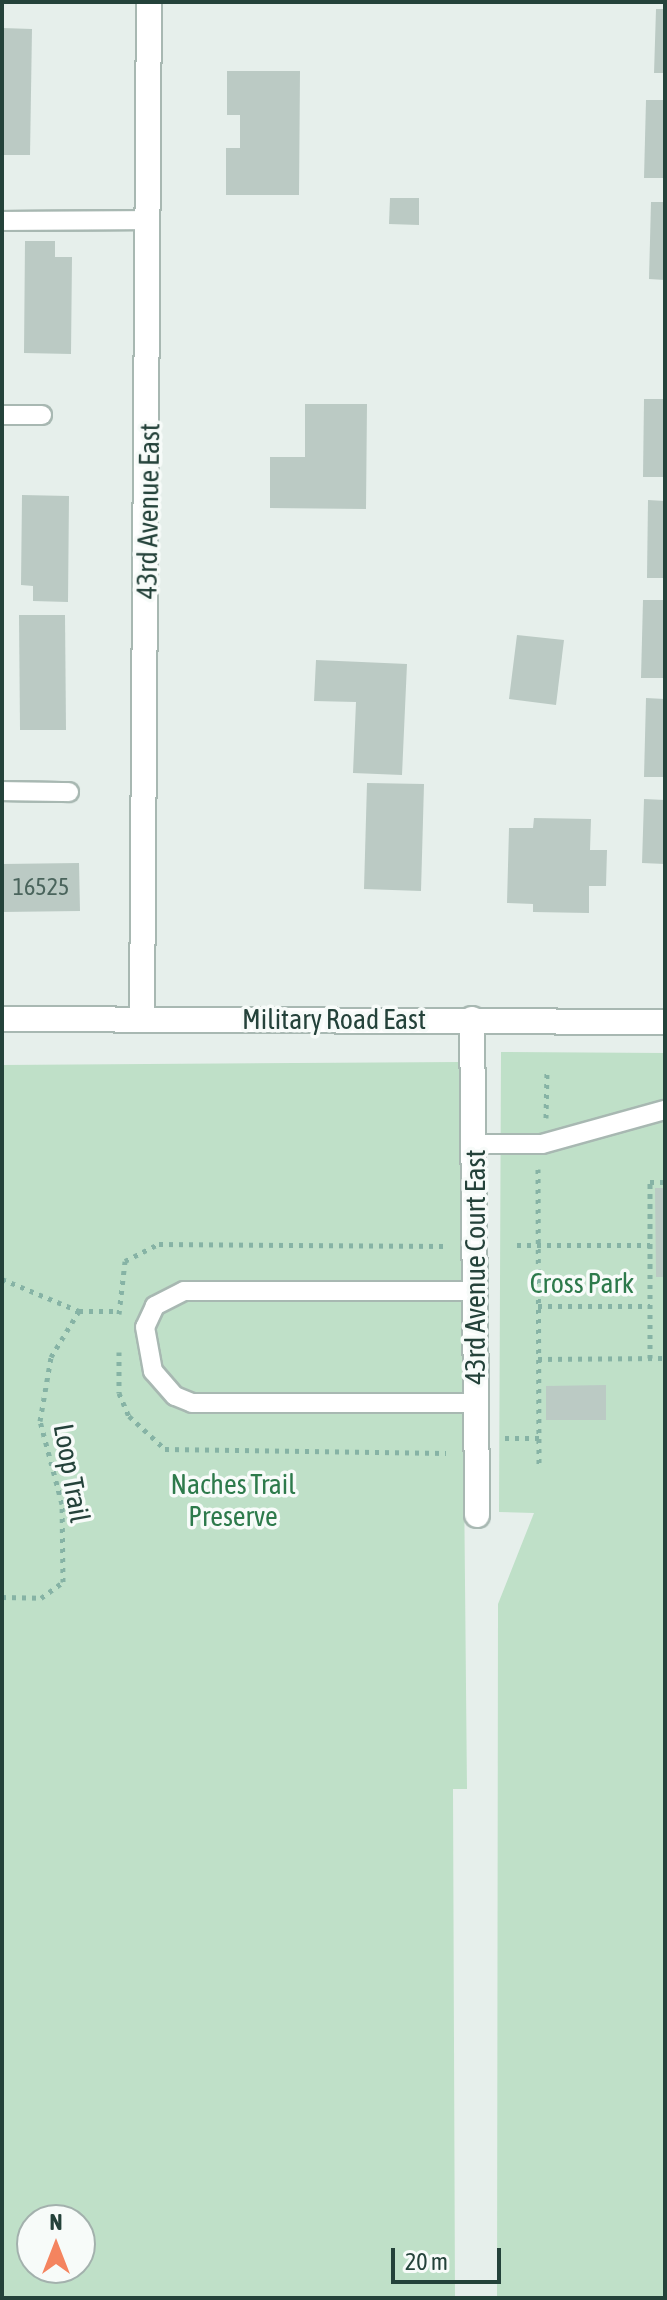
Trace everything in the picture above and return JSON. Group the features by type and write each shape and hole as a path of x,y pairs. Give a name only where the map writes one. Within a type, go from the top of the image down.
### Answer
{"street":[{"name":"43rd Avenue East","path":"142,1020 150,220 149,2"},
{"name":"Military Road East","path":"2,1019 665,1022"},
{"name":"43rd Avenue Court East","path":"472,1019 477,1515"}],"lane":[{"path":"2,221 150,220"},
{"path":"2,415 42,415"},
{"path":"2,791 69,792"},
{"path":"475,1144 542,1144 665,1110"},
{"path":"474,1291 184,1291 155,1306 145,1327 153,1371 175,1396 192,1403 476,1403"}],"path":[{"path":"546,1127 547,1072"},
{"path":"538,1167 539,1464"},
{"path":"650,1358 650,1182 665,1182"},
{"path":"119,1324 125,1261 159,1244 459,1246"},
{"path":"517,1245 650,1245"},
{"path":"2,1279 79,1311 119,1311"},
{"path":"538,1306 650,1306"},
{"name":"Loop Trail","path":"2,1597 41,1598 63,1582 62,1504 40,1421 51,1357 79,1311"},
{"path":"119,1337 119,1393 144,1437 165,1449 459,1453"},
{"path":"538,1359 665,1358"}],"green space":[{"name":"Cross Park","path":"501,1052 665,1053 665,2298 497,2298 498,1604 534,1513 499,1512"},
{"name":"Naches Trail Preserve","path":"460,1062 467,1789 453,1789 455,2298 2,2298 2,1065"}],"building":[{"path":"656,9 665,9 665,73 654,73"},
{"path":"2,28 32,29 30,155 2,155"},
{"path":"227,71 300,71 299,195 226,195 226,148 240,148 240,115 227,115"},
{"path":"646,100 665,100 665,178 644,178"},
{"path":"390,198 419,198 419,225 389,224"},
{"path":"651,202 665,202 665,280 649,279"},
{"path":"25,241 55,241 55,257 72,257 71,354 24,353"},
{"path":"644,399 665,399 665,477 643,477"},
{"path":"305,404 367,404 366,509 270,508 270,457 305,457"},
{"path":"22,495 69,496 68,602 33,601 33,586 21,585"},
{"path":"648,500 665,501 665,578 647,578"},
{"path":"643,600 665,600 665,678 641,678"},
{"path":"19,615 65,615 66,730 20,730"},
{"path":"517,635 564,640 556,705 509,699"},
{"path":"316,660 407,664 402,775 353,773 356,702 314,701"},
{"path":"646,698 665,699 665,777 644,777"},
{"path":"367,783 424,784 421,891 364,889"},
{"path":"644,799 665,800 665,864 642,863"},
{"path":"534,818 591,819 590,850 607,850 606,886 589,886 589,913 533,912 533,904 507,903 509,828 533,828"},
{"path":"79,863 80,911 2,912 2,864"},
{"path":"655,1188 665,1188 665,1277 656,1277"},
{"path":"606,1385 606,1420 546,1420 546,1386"}]}
